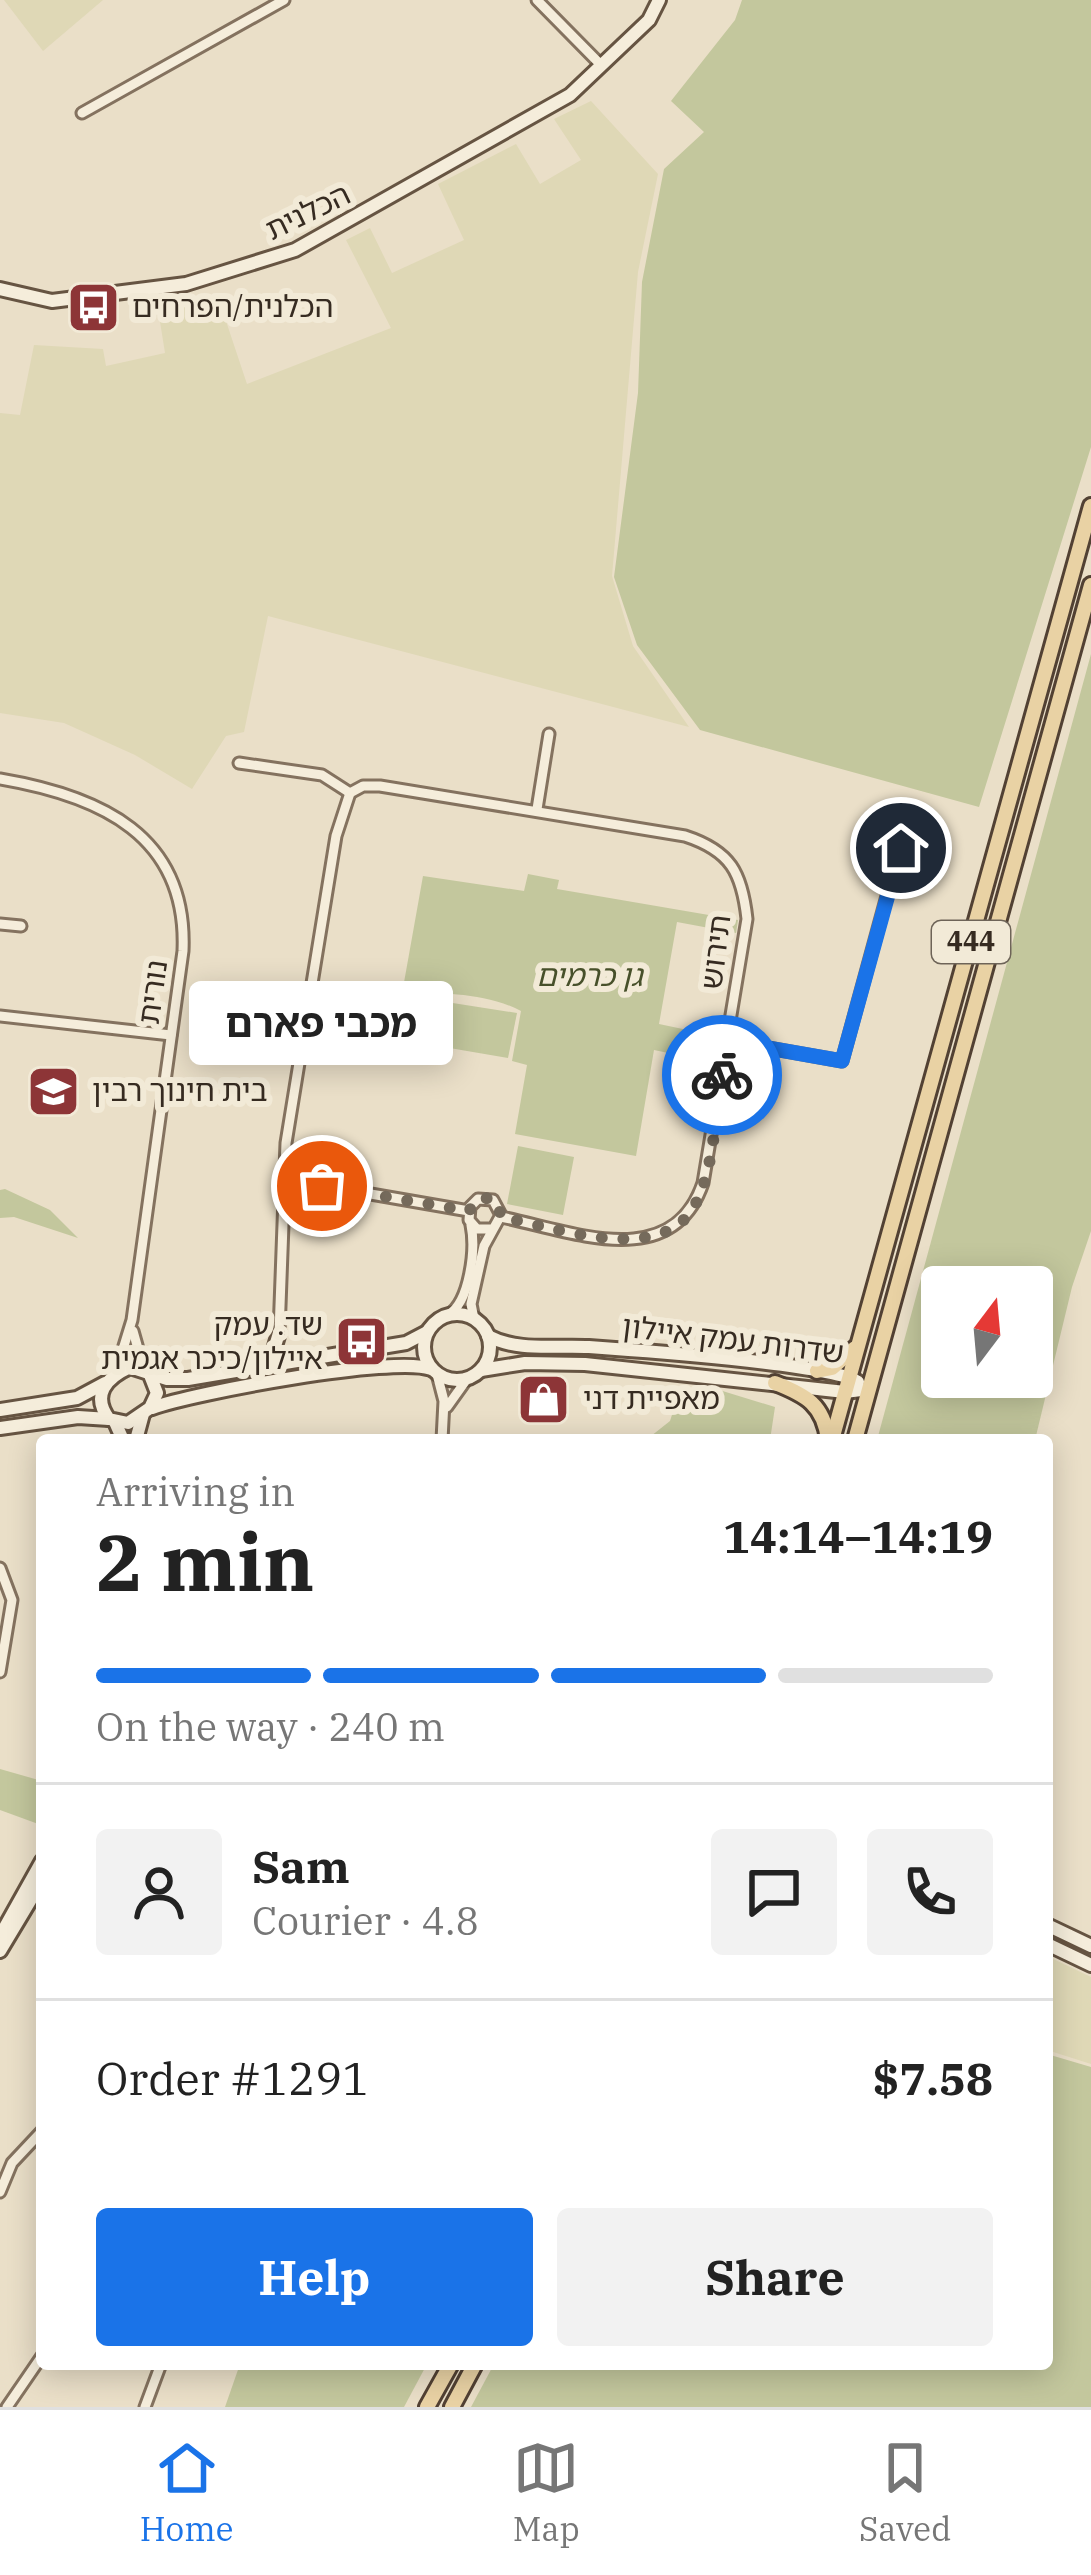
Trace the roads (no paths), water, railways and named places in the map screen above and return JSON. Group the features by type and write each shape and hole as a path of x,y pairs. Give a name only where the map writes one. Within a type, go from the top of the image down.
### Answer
{"main road":[{"name":"הכלנית","path":"0,289 52,301 186,284 295,250 570,95 649,20 659,0"},
{"name":"444","path":"832,1434 1091,506"},
{"name":"444","path":"857,1434 1091,585"},
{"path":"0,1410 77,1398 130,1367 188,1379 406,1343 448,1315 474,1319 488,1336 490,1354 481,1370 466,1379 454,1381 410,1364 350,1370 189,1397 146,1411 128,1423 79,1417 0,1428"},
{"path":"427,1332 423,1351 434,1371"},
{"path":"279,1333 286,1350 300,1359"},
{"path":"259,1367 272,1356 279,1333"},
{"name":"שדרות עמק איילון","path":"488,1336 510,1346 615,1349 817,1371 869,1389"},
{"path":"817,1371 842,1362 862,1339"},
{"name":"שדרות עמק איילון","path":"481,1370 527,1362 585,1364 775,1383 847,1384"},
{"path":"138,1434 158,1393 147,1372"},
{"path":"111,1379 99,1398 120,1434"},
{"path":"775,1383 817,1405 829,1434"},
{"path":"0,1936 36,1872"},
{"path":"0,1951 36,1891"},
{"path":"1053,1928 1091,1946"},
{"path":"1053,1947 1091,1965"},
{"path":"427,2407 448,2370"},
{"path":"452,2407 472,2370"}],"street":[{"path":"82,113 284,0"},
{"path":"537,0 601,65"},
{"path":"537,809 549,734"},
{"name":"תירוש","path":"239,763 322,775 350,793 363,786 380,786 685,836 724,856 743,890 747,920 704,1183 694,1208 675,1227 653,1237 618,1240 501,1217"},
{"name":"נורית","path":"0,779 38,785 93,805 142,837 161,858 182,898 184,922 171,1035 132,1320 111,1379"},
{"path":"279,1333 286,1143 336,836 350,793"},
{"path":"728,1041 842,1061 909,815"},
{"path":"0,924 21,926"},
{"path":"0,1016 171,1035"},
{"path":"284,1179 469,1216 477,1229 493,1229"},
{"path":"448,1315 461,1302 471,1258 469,1216 478,1199 490,1198 498,1204 501,1217 484,1246 472,1297 474,1319"},
{"name":"נורית","path":"132,1320 147,1372"},
{"path":"434,1371 444,1412 442,1434"},
{"path":"444,1412 466,1379"},
{"path":"0,1568 12,1600 0,1672"},
{"path":"0,2192 12,2163 36,2137"},
{"path":"7,2407 36,2365"},
{"path":"145,2407 159,2370"}],"place":[{"name":"הכלנית/הפרחים","path":"93,307"},
{"name":"בית חינוך רבין","path":"53,1091"},
{"name":"מכבי פארם","path":"322,1186"},
{"name":"שד. עמק איילון/כיכר אגמית","path":"362,1342"},
{"name":"מאפיית דני","path":"544,1399"}],"park label":[{"name":"גן כרמים","path":"589,976"}]}
